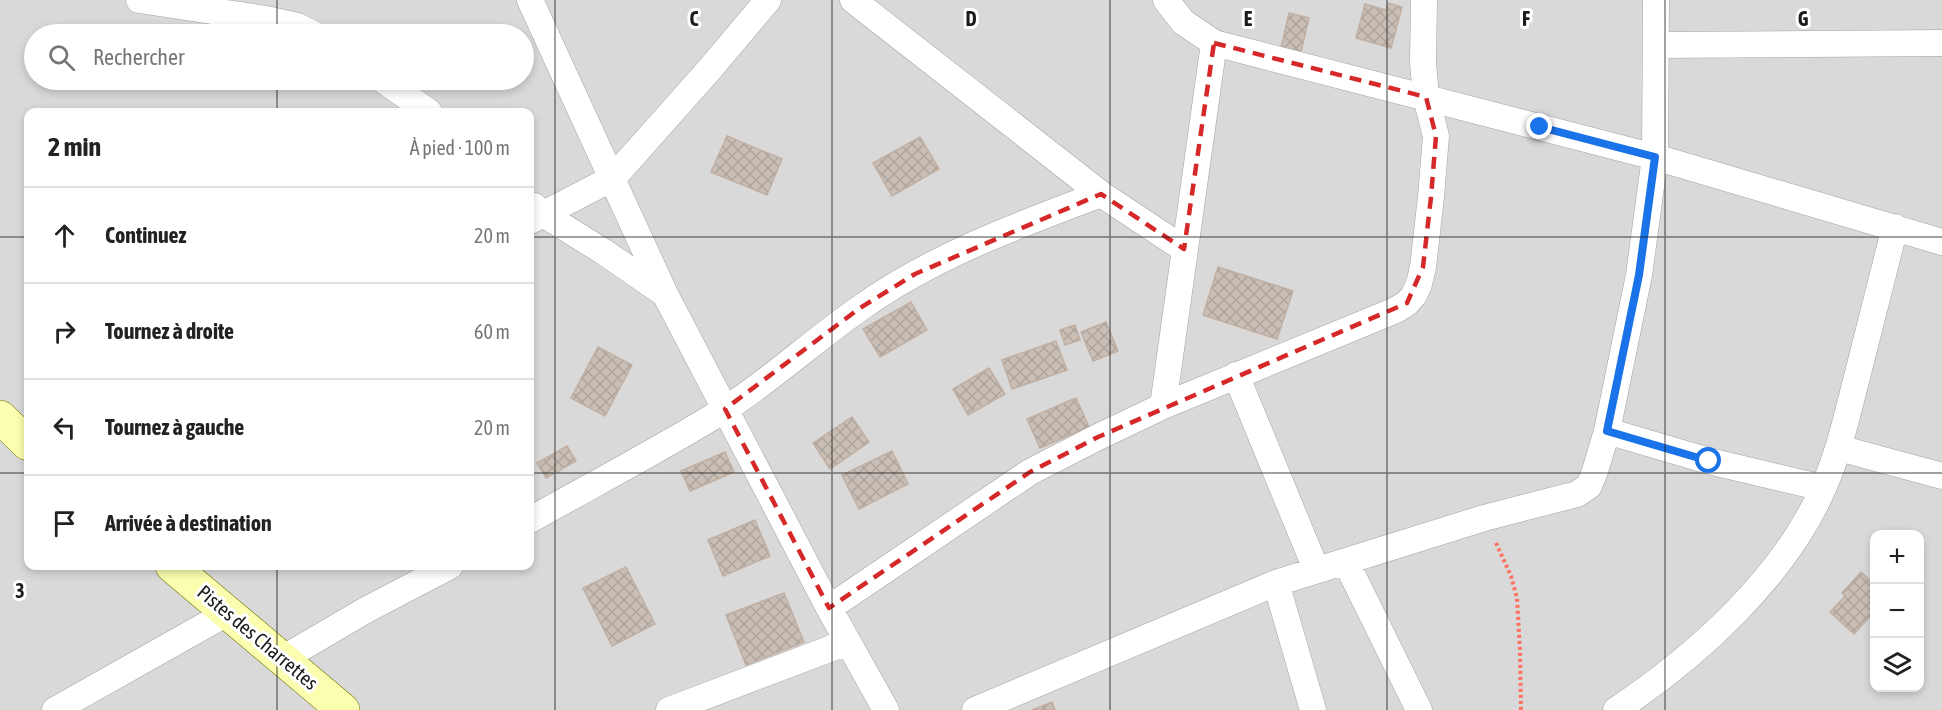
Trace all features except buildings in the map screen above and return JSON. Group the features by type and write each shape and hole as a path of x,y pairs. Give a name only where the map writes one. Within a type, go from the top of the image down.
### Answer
{"main road":[{"path":"0,417 24,440"},
{"name":"Pistes des Charrettes","path":"177,570 344,710"}],"street":[{"path":"139,0 288,24"},
{"path":"530,0 665,294 829,608 886,710"},
{"path":"534,212 613,178 768,0"},
{"path":"853,0 1101,194 1184,249"},
{"path":"1166,0 1183,22 1214,43 1655,157 1895,227 1942,243"},
{"path":"829,608 1030,472 1163,406 1396,310 1407,303 1414,295 1423,267 1436,136 1426,97 1423,62 1424,0"},
{"path":"975,710 1276,582 1484,518 1577,494 1589,486 1607,431 1639,275 1655,157 1656,0"},
{"path":"1163,406 1214,43"},
{"path":"1657,45 1942,43"},
{"path":"397,90 423,108"},
{"path":"534,518 725,409 860,308 915,274 1040,217 1101,194"},
{"path":"534,212 604,252 665,294"},
{"path":"1616,710 1686,659 1758,588 1796,537 1823,488 1839,448 1895,227"},
{"path":"1236,375 1316,569"},
{"path":"1607,431 1709,461 1823,488"},
{"path":"1839,448 1942,476"},
{"path":"1346,562 1419,710"},
{"path":"284,658 366,610 442,570"},
{"path":"1276,582 1313,710"},
{"path":"55,710 229,612"},
{"path":"669,710 848,642"}],"path":[{"path":"1484,518 1515,588 1520,651 1521,710"}],"highlighted area":[{"path":"1214,43 1426,97 1436,136 1431,197 1423,267 1407,303 1098,437 1030,472 829,608 725,409 860,308 915,274 1101,194 1184,249"}],"shaded area":[{"path":"0,0 1942,0 1942,710 0,710"}],"route":[{"path":"1540,127 1655,157 1639,275 1607,431 1709,461"}]}
